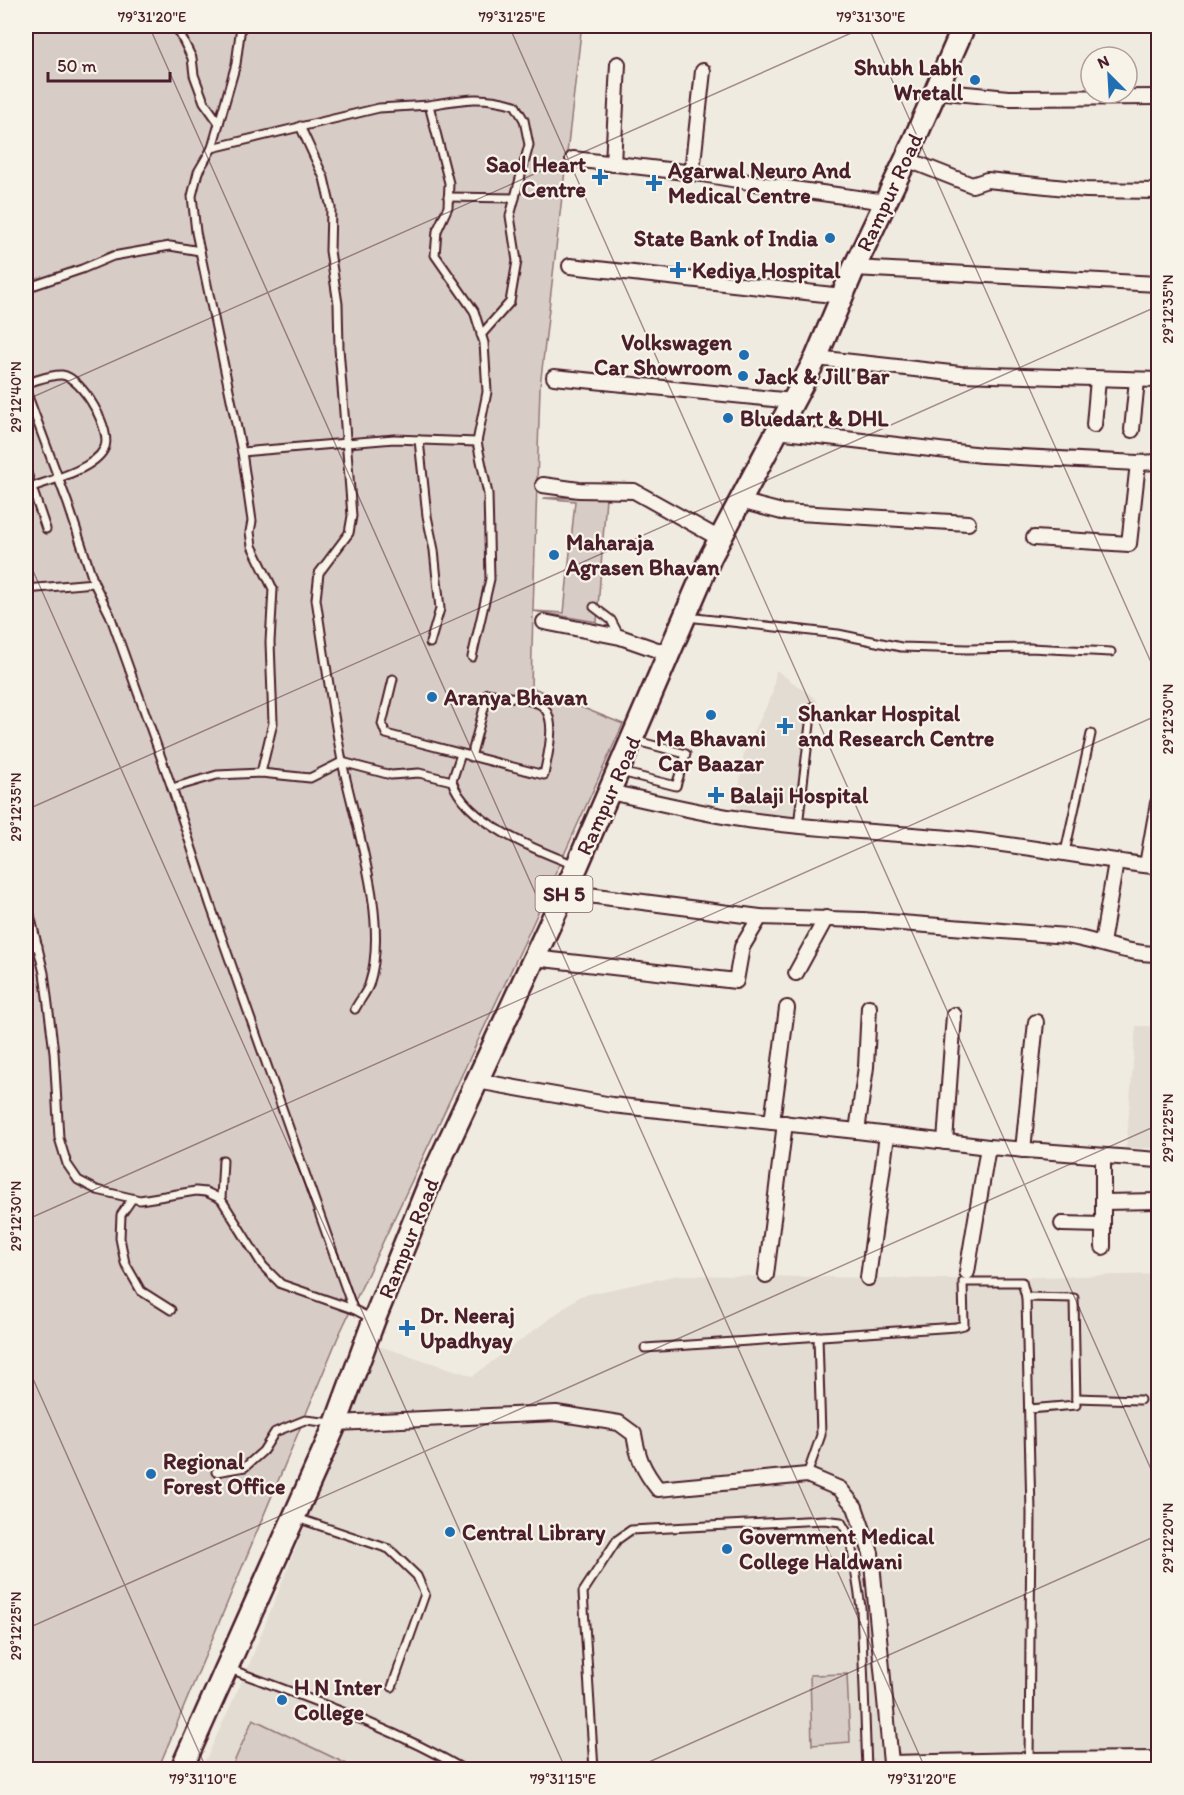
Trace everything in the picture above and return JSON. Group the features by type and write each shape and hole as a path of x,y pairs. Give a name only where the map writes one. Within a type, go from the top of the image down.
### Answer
{"main road":[{"name":"Rampur Road","path":"181,1770 336,1423 374,1320 430,1182 577,866 720,539 816,358 854,268 906,159 964,26"}],"street":[{"path":"613,164 618,64"},
{"path":"692,172 703,71"},
{"path":"935,91 1008,98 1158,98"},
{"path":"573,159 692,172 886,202"},
{"path":"906,159 972,185 987,180 1086,190 1158,191"},
{"path":"570,266 843,296"},
{"path":"854,268 1158,284"},
{"path":"816,358 960,374 1158,380"},
{"path":"554,377 793,401"},
{"path":"1094,425 1098,379"},
{"path":"1132,430 1137,380"},
{"path":"777,431 982,455 1158,462"},
{"path":"1034,538 1129,544 1138,463"},
{"path":"543,485 579,490 634,491 720,539"},
{"path":"740,501 782,512 968,523"},
{"path":"543,622 620,637 669,654"},
{"path":"610,792 691,810 798,825 970,840 1153,866 1158,803"},
{"path":"1102,943 1116,862"},
{"path":"565,892 760,916 826,918 1067,936 1136,953 1158,954"},
{"path":"534,958 736,981 742,947 760,916"},
{"path":"796,973 826,918"},
{"path":"857,1131 866,1067 869,1007"},
{"path":"766,1275 787,1008"},
{"path":"945,1142 954,1015"},
{"path":"1023,1150 1036,1022"},
{"path":"477,1081 612,1105 988,1147 1158,1160"},
{"path":"868,1278 887,1135"},
{"path":"967,1272 988,1147"},
{"path":"1103,1156 1103,1247"},
{"path":"1103,1202 1158,1201"},
{"path":"1062,1224 1103,1225"},
{"path":"336,1423 556,1413 619,1423 634,1434 637,1453 644,1470 658,1489 807,1475 840,1489 855,1507 871,1553 891,1767 1029,1760 1158,1759"}],"lane":[{"path":"176,26 192,58 194,75 204,102 219,123"},
{"path":"241,26 236,64 212,148 198,172 192,196 200,252 242,452 252,521 250,532 252,546 273,589 270,642 273,723 261,773"},
{"path":"212,148 379,108 494,98 515,105 524,120 529,145 510,216 516,261 510,302 481,335"},
{"path":"429,105 447,173 448,196 448,207 437,231 435,255 474,311 484,343 487,392 477,442 488,494 490,579 472,657"},
{"path":"300,126 324,178 331,208 330,251 338,304 351,516 349,533 319,573 316,599 342,762 367,864 376,946 369,986 355,1009"},
{"path":"448,196 515,198"},
{"path":"26,288 113,256 170,246 200,252"},
{"path":"26,383 62,375 73,380 87,394 107,437 105,449 94,462 32,487"},
{"path":"26,391 94,583 110,615 172,788 214,915 353,1309"},
{"path":"242,452 394,439 477,442"},
{"path":"419,440 440,609 430,643"},
{"path":"26,470 46,529"},
{"path":"26,589 94,583"},
{"path":"594,607 612,620 620,637"},
{"path":"685,617 823,632 917,648 1030,648 1111,652"},
{"path":"393,679 382,724 386,734 471,757 544,775 551,731 550,716 540,704 488,693 471,757"},
{"path":"798,825 812,706"},
{"path":"1065,852 1091,734"},
{"path":"618,771 676,786 686,754 632,740"},
{"path":"461,754 452,781 466,804 485,820 515,838 577,866"},
{"path":"172,788 217,775 261,773 310,778 342,762 390,775 419,773 452,781"},
{"path":"26,898 44,973 54,1052 59,1138 67,1164 78,1180 97,1190 132,1199 140,1200 196,1191 206,1192 221,1199 258,1259 281,1284 353,1309 374,1320"},
{"path":"26,948 38,946"},
{"path":"221,1199 223,1160"},
{"path":"132,1199 121,1215 120,1238 125,1263 141,1291 171,1310"},
{"path":"645,1348 964,1325 963,1282 1022,1282 1026,1297 1031,1525 1029,1760"},
{"path":"1026,1297 1074,1298 1076,1405 1029,1409"},
{"path":"807,1475 821,1435 818,1336"},
{"path":"1076,1398 1140,1400"},
{"path":"216,1472 245,1467 263,1451 275,1432 305,1420 336,1423"},
{"path":"294,1517 389,1550 417,1576 425,1594 392,1688"},
{"path":"594,1770 583,1592 617,1540 631,1530 824,1520 841,1522 850,1537 861,1607 867,1770"},
{"path":"227,1669 298,1695 429,1749 465,1770"}],"shaded area":[{"path":"26,26 570,26 581,32 540,387 531,687 623,724 525,941 338,1337 158,1769 26,1770"},
{"path":"606,497 597,622 533,611 564,613 575,501 543,498"},
{"name":"Shankar Hospital and Research Centre","path":"776,670 817,700 803,821 736,811 744,752 772,695"},
{"path":"1136,1026 1158,1026 1158,1148 1126,1148"},
{"name":"Government Medical College Haldwani","path":"1158,1274 1158,1769 201,1770 248,1667 379,1346 473,1376 580,1296 678,1275 953,1279"},
{"path":"847,1674 850,1742 812,1745 810,1675"},
{"path":"253,1719 357,1769 231,1769"}],"place":[{"name":"Shubh Labh Wretall","path":"975,80"},
{"name":"Saol Heart Centre","path":"600,177"},
{"name":"Agarwal Neuro And Medical Centre","path":"654,183"},
{"name":"State Bank of India","path":"830,238"},
{"name":"Kediya Hospital","path":"678,270"},
{"name":"Volkswagen Car Showroom","path":"744,355"},
{"name":"Jack & Jill Bar","path":"743,376"},
{"name":"Bluedart & DHL","path":"728,418"},
{"name":"Maharaja Agrasen Bhavan","path":"554,555"},
{"name":"Aranya Bhavan","path":"432,697"},
{"name":"Ma Bhavani Car Baazar","path":"711,715"},
{"name":"Shankar Hospital and Research Centre","path":"785,726"},
{"name":"Balaji Hospital","path":"716,795"},
{"name":"Dr. Neeraj Upadhyay","path":"407,1328"},
{"name":"Regional Forest Office","path":"151,1474"},
{"name":"Central Library","path":"450,1532"},
{"name":"Government Medical College Haldwani","path":"727,1549"},
{"name":"H N Inter College","path":"282,1700"}]}
